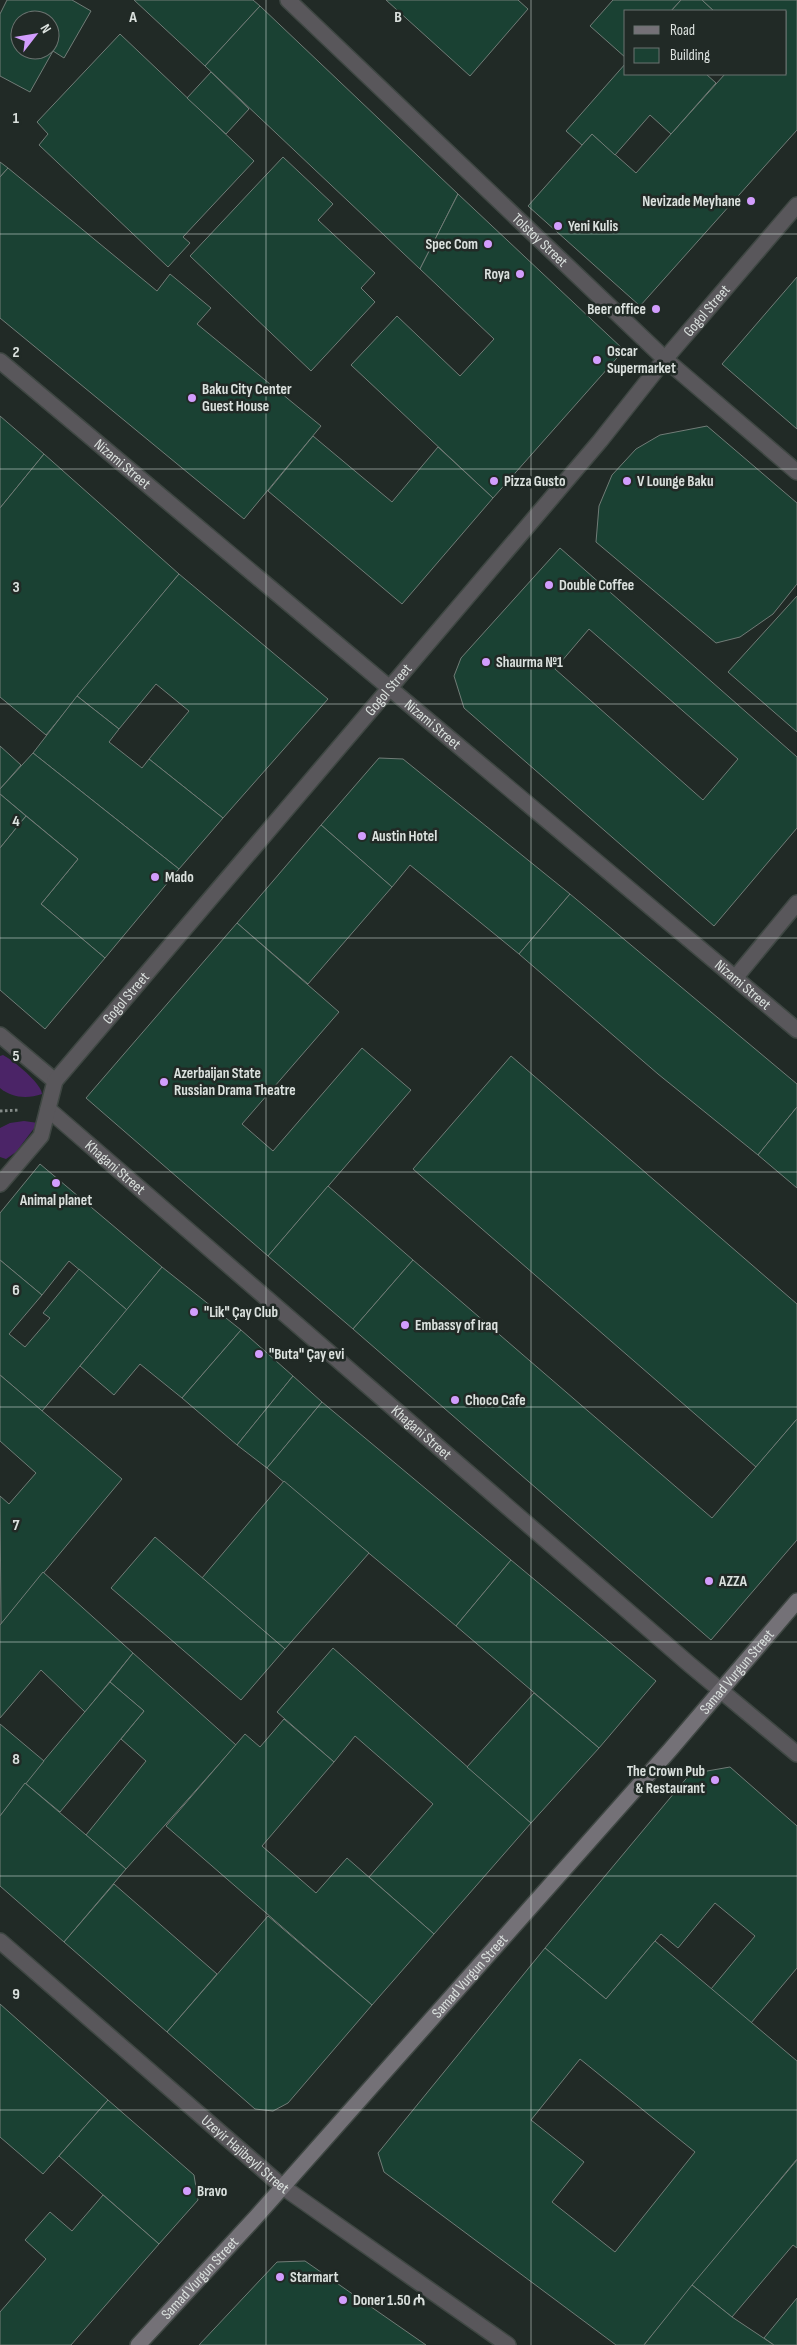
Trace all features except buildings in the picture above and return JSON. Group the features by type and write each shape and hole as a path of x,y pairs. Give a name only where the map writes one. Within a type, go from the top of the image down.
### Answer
{"main road":[{"name":"Samad Vurgun Street","path":"138,2345 283,2186 722,1691 797,1602"}],"street":[{"name":"Tolstoy Street","path":"288,0 665,359 797,472"},
{"name":"Gogol Street","path":"0,1184 41,1136 55,1081 600,441 665,359 797,205"},
{"name":"Nizami Street","path":"0,361 797,1030"},
{"path":"735,978 797,903"},
{"path":"0,1035 55,1081"},
{"name":"Khagani Street","path":"48,1109 797,1754"},
{"name":"Uzeyir Hajibeyli Street","path":"0,1941 283,2186 508,2345"}],"shaded area":[{"path":"3,1055 32,1078 42,1094 20,1097 0,1088 0,1056"},
{"path":"24,1121 38,1123 16,1152 6,1159 0,1157 0,1128 10,1123"}],"place":[{"name":"Nevizade Meyhane","path":"751,201"},
{"name":"Yeni Kulis","path":"558,226"},
{"name":"Spec Com","path":"488,244"},
{"name":"Roya","path":"520,274"},
{"name":"Beer office","path":"656,309"},
{"name":"Oscar Supermarket","path":"597,360"},
{"name":"Baku City Center Guest House","path":"192,398"},
{"name":"Pizza Gusto","path":"494,481"},
{"name":"V Lounge Baku","path":"627,481"},
{"name":"Double Coffee","path":"549,585"},
{"name":"Shaurma №1","path":"486,662"},
{"name":"Austin Hotel","path":"362,836"},
{"name":"Mado","path":"155,877"},
{"name":"Azerbaijan State Russian Drama Theatre","path":"164,1082"},
{"name":"Animal planet","path":"56,1183"},
{"name":"\"Lik\" Çay Club","path":"194,1312"},
{"name":"Embassy of Iraq","path":"405,1325"},
{"name":"\"Buta\" Çay evi","path":"259,1354"},
{"name":"Choco Cafe","path":"455,1400"},
{"name":"AZZA","path":"709,1581"},
{"name":"The Crown Pub & Restaurant","path":"715,1780"},
{"name":"Bravo","path":"187,2191"},
{"name":"Starmart","path":"280,2277"},
{"name":"Doner 1.50 ₼","path":"343,2300"}]}
